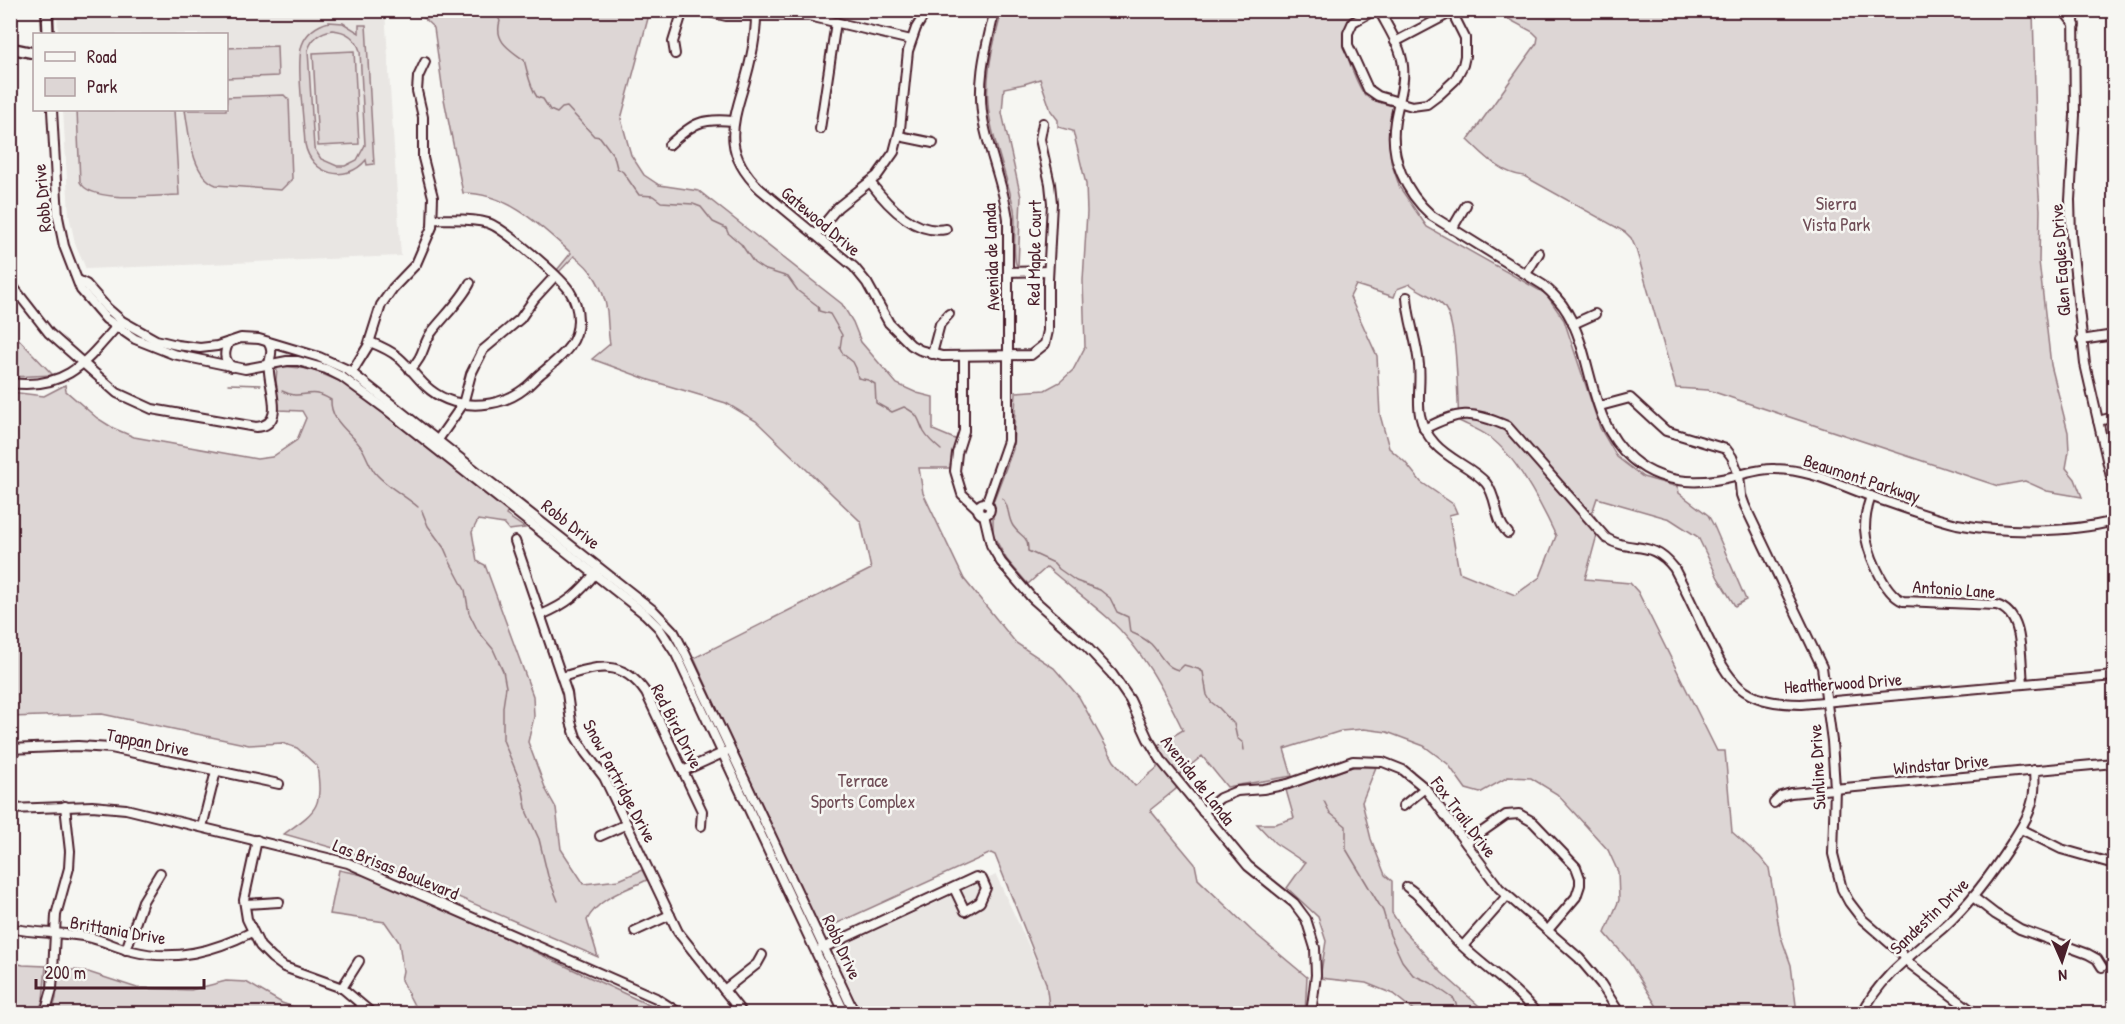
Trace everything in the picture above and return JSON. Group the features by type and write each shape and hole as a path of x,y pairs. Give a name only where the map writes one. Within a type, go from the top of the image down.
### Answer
{"main road":[{"path":"47,10 48,33"},
{"path":"10,48 33,53"}],"street":[{"path":"675,54 673,42 683,10"},
{"path":"700,10 726,16 798,14 911,40"},
{"path":"815,235 838,207 870,182 889,160 899,136 908,51 916,28 927,10"},
{"name":"Avenida de Landa","path":"995,10 982,68 980,99 985,130 1006,204 1009,356 1008,441 986,504 981,504 981,512 991,545 1001,562 1032,598 1085,645 1112,674 1130,700 1158,756 1248,866 1294,903 1306,919 1315,948 1316,975 1311,1014"},
{"path":"1377,10 1353,22 1348,33 1348,45 1368,89 1378,96 1412,106 1427,104 1449,86 1460,73 1465,56 1465,38 1452,12 1397,41"},
{"name":"Beaumont Parkway","path":"1377,10 1397,41"},
{"name":"Beaumont Parkway","path":"1385,10 1397,41 1403,68 1401,103 1394,137 1401,172 1411,192 1424,209 1528,272 1552,292 1576,323 1594,396 1610,431 1630,458 1650,471 1671,479 1693,482 1706,482 1763,469 1785,469 1806,473 1950,522 1983,527 2062,530 2115,521"},
{"path":"2063,10 2075,25"},
{"name":"Glen Eagles Drive","path":"2074,10 2075,115 2070,200 2081,340 2115,490"},
{"name":"Gatewood Drive","path":"756,15 755,33 733,122 733,142 745,172 760,189 861,274 895,332 911,345 932,354 964,357 1009,356"},
{"path":"820,129 836,22"},
{"path":"352,372 370,342 381,305 393,288 416,264 429,237 434,219 434,197 423,158 423,117 417,91 418,77 425,62"},
{"name":"Robb Drive","path":"52,111 58,217 64,246 85,296 135,339 166,352 232,367 250,369 298,361 333,372 356,386 599,567 654,610 674,632 846,1014"},
{"path":"669,145 685,130 699,122 715,119 733,122"},
{"name":"Red Maple Court","path":"1009,356 1034,354 1046,342 1048,332 1048,271 1052,203 1040,139 1043,123"},
{"path":"899,136 933,143"},
{"path":"870,182 889,206 909,220 933,232 946,229"},
{"path":"1453,227 1466,205"},
{"path":"370,342 396,356 433,392 463,404 488,404 516,394 558,360 573,341 578,320 575,301 570,291 513,238 495,226 479,221 434,219"},
{"path":"1528,272 1539,253"},
{"path":"1008,272 1048,271"},
{"path":"435,444 463,404 471,374 483,350 520,320 534,299 555,276"},
{"path":"10,283 49,333 117,393 140,405 163,411 256,427 267,424 273,416 274,403 269,365 272,351 268,342"},
{"path":"410,370 421,358 430,334 465,293 470,283"},
{"path":"1407,297 1419,366 1419,411 1424,429 1435,445 1487,485 1496,503 1502,528 1508,533"},
{"path":"932,354 940,324 949,314"},
{"path":"1576,323 1595,314"},
{"path":"10,382 26,385 64,377 83,364 119,324"},
{"name":"Robb Drive","path":"119,324 177,345 200,348 249,338 319,357 352,372 435,444 645,614 665,636 676,654 825,947 855,1014"},
{"path":"2081,340 2115,335"},
{"path":"230,342 225,356 232,367"},
{"path":"964,357 964,431 957,453 955,471 962,494 981,512"},
{"name":"Sunline Drive","path":"1600,406 1630,398 1666,431 1726,449 1732,458 1745,506 1818,656 1824,678 1835,788 1833,854 1842,889 1862,919 1919,973 1973,1013"},
{"name":"Heatherwood Drive","path":"1424,429 1457,414 1474,415 1507,426 1606,538 1622,545 1648,548 1667,559 1674,568 1723,670 1739,687 1759,699 1777,704 1827,701 2115,676"},
{"path":"2098,421 2115,417"},
{"name":"Antonio Lane","path":"1871,496 1866,518 1866,540 1888,590 1903,601 1996,605 2007,610 2017,624 2023,683"},
{"name":"Snow Partridge Drive","path":"515,541 567,693 571,722 576,737 604,777 684,940 743,1014"},
{"path":"541,615 559,608 573,598 599,567"},
{"name":"Red Bird Drive","path":"562,677 592,668 606,667 618,669 636,680 646,693 702,811 700,826"},
{"name":"Tappan Drive","path":"10,749 95,746 279,784"},
{"path":"683,771 727,752"},
{"name":"Fox Trail Drive","path":"1203,812 1227,794 1237,790 1263,789 1288,784 1353,761 1373,760 1394,765 1412,776 1425,788 1507,896 1548,930 1590,970 1620,1014"},
{"name":"Windstar Drive","path":"1774,803 1781,796 1791,793 2115,763"},
{"name":"Sandestin Drive","path":"1862,1014 1875,992 1905,959 1945,926 1973,897 2001,861 2028,816 2034,796 2034,770"},
{"path":"202,827 216,771"},
{"path":"1403,806 1425,788"},
{"path":"45,1014 52,989 57,915 70,860 66,806"},
{"name":"Las Brisas Boulevard","path":"10,809 66,806 126,809 330,858 366,869 656,998 681,1014"},
{"path":"1466,843 1501,817 1519,814 1530,819 1562,852 1576,867 1580,885 1576,897 1548,930"},
{"path":"600,836 627,824"},
{"path":"2021,829 2061,849 2115,864"},
{"path":"257,840 245,889 244,904 252,932 260,946 279,963 292,970 342,988 373,1014"},
{"path":"126,950 141,908 160,873"},
{"path":"816,951 825,947 954,888 976,878 982,879 986,888 980,903 965,911 954,888"},
{"path":"1407,887 1420,895 1463,946 1537,1014"},
{"path":"1463,946 1507,896"},
{"path":"1973,897 2020,929 2088,954 2097,959 2102,967"},
{"path":"244,904 279,902"},
{"path":"635,932 670,915"},
{"name":"Brittania Drive","path":"10,928 55,935 89,937 126,950 153,955 187,954 218,947 252,932"},
{"path":"724,990 756,964 762,955"},
{"path":"342,988 359,961"}],"shaded area":[{"path":"57,11 385,11 401,256 86,269 75,243 69,215 63,111 228,111 228,33 58,33"},
{"path":"996,875 1046,983 1050,1013 862,1013 835,957 838,948"}],"green space":[{"name":"Terrace Sports Complex","path":"416,11 650,11 621,119 631,155 644,175 659,185 699,191 842,304 861,342 897,384 933,397 933,430 957,440 950,468 919,468 923,493 964,579 1016,643 1054,668 1079,697 1114,761 1135,786 1157,768 1158,745 1183,730 1160,685 1132,643 1108,618 1047,567 1028,584 1007,560 993,535 993,502 1013,449 1016,392 1045,390 1060,382 1073,370 1085,347 1083,281 1087,212 1086,184 1073,131 1058,127 1058,120 1051,111 1040,79 1004,88 1002,113 1021,197 1018,266 1016,264 1014,209 988,109 988,81 992,53 1002,11 1365,11 1348,23 1344,35 1345,48 1355,76 1366,96 1393,106 1391,162 1400,188 1427,227 1546,294 1564,320 1600,428 1617,457 1643,477 1678,487 1679,493 1708,515 1746,600 1735,606 1698,537 1670,519 1597,498 1592,513 1600,524 1585,579 1630,583 1638,592 1717,751 1725,751 1732,832 1769,868 1780,934 1791,965 1797,1013 1661,1013 1628,960 1605,933 1619,900 1618,872 1608,850 1557,794 1531,778 1508,777 1480,793 1466,789 1448,764 1424,746 1387,732 1364,729 1341,731 1284,749 1292,776 1227,787 1202,756 1180,774 1176,789 1150,810 1195,864 1198,879 1252,931 1307,977 1305,1013 1050,1013 1046,983 995,855 991,853 818,932 694,658 871,569 861,522 756,421 726,403 649,380 592,359 610,344 605,303 592,273 574,256 559,272 557,270 571,253 535,222 522,212 494,198 463,193 444,99 434,28","holes":["1410,284 1442,304 1449,317 1455,346 1459,421 1488,436 1508,455 1536,496 1556,536 1540,577 1515,595 1459,572 1449,515 1457,513 1453,504 1421,482 1405,462 1389,448 1380,415 1377,356 1350,297 1356,285 1394,297 1397,289"]},
{"name":"Sierra Vista Park","path":"1498,11 2033,11 2040,210 2039,261 2051,365 2068,432 2069,451 2066,468 2075,479 2082,497 2047,491 2025,481 1998,486 1708,390 1676,388 1631,238 1625,232 1524,176 1500,168 1468,140 1537,43 1538,37 1533,32 1499,14"},
{"path":"325,23 343,23 359,33 359,25 366,25 374,164 367,165 366,160 349,172 339,174 330,173 314,163 305,144 300,54 306,37 316,27","holes":["332,30 350,36 360,51 365,145 357,160 345,166 337,166 321,159 314,148 308,50 314,39"]},
{"path":"277,46 278,76 228,78 228,48"},
{"path":"354,51 359,144 318,146 313,53"},
{"path":"284,95 289,100 292,179 281,190 216,185 201,172 190,141 185,111 228,111 228,97"},
{"path":"77,111 174,111 179,195 110,196 87,189 80,182"},
{"path":"11,331 53,375 11,377"},
{"path":"281,366 310,369 344,383 508,511 506,515 525,528 509,530 504,524 478,520 472,532 477,561 485,565 533,696 534,717 528,742 546,790 556,808 561,849 584,884 619,880 642,870 647,880 606,900 592,912 587,920 598,957 365,857 284,834 311,813 318,800 317,766 297,748 282,743 249,745 102,714 11,717 11,392 44,396 65,385 66,391 97,418 134,437 257,459 272,457 297,440 306,418 302,411 279,410 276,380 277,368"},
{"path":"1352,767 1376,767 1362,802 1371,839 1385,875 1392,881 1392,913 1403,930 1442,973 1487,1013 1417,1013 1393,994 1366,983 1320,978 1326,941 1318,917 1287,888 1305,863 1275,843 1257,824 1275,824 1294,818 1286,790"},
{"path":"339,870 377,878 666,1013 418,1013 401,980 403,971 399,942 385,922 330,914"},
{"path":"11,962 46,966 43,1000 38,1013 11,1013"},
{"path":"59,969 85,971 137,988 191,990 226,981 246,982 282,1003 311,1013 52,1013"}],"waterway":[{"path":"490,10 497,15 500,21 501,39 508,48 524,60 534,92 537,97 543,99 550,110 557,113 567,107 594,136 600,137 614,156 617,168 623,172 639,195 653,196 661,202 693,204 701,207 713,222 726,228 754,263 763,269 788,277 798,291 818,306 819,311 830,314 842,335 840,348 843,354 853,362 858,378 875,384 876,403 892,412 904,407 913,412 926,435 941,450"},
{"path":"228,384 261,385"},
{"path":"282,391 295,395 317,394 331,400 334,415 359,444 375,472 386,484 418,507"},
{"path":"1002,498 1013,526 1027,542 1028,551 1054,563 1076,581 1100,590 1110,598 1117,612 1128,617 1130,632 1151,644 1163,660 1174,669 1179,670 1184,665 1203,672 1207,695 1211,702 1234,724 1237,738 1243,743 1244,750"},
{"path":"422,511 428,526 448,557"},
{"path":"449,560 465,590 469,613 478,631 493,649 503,671 506,687 503,707 503,740 522,786 527,813 539,839 548,876 558,901"},
{"path":"1324,801 1330,813 1346,826 1346,849 1383,911 1390,935 1402,961 1413,975 1431,983 1454,999 1460,1014"},
{"path":"10,1008 19,1010"}]}
